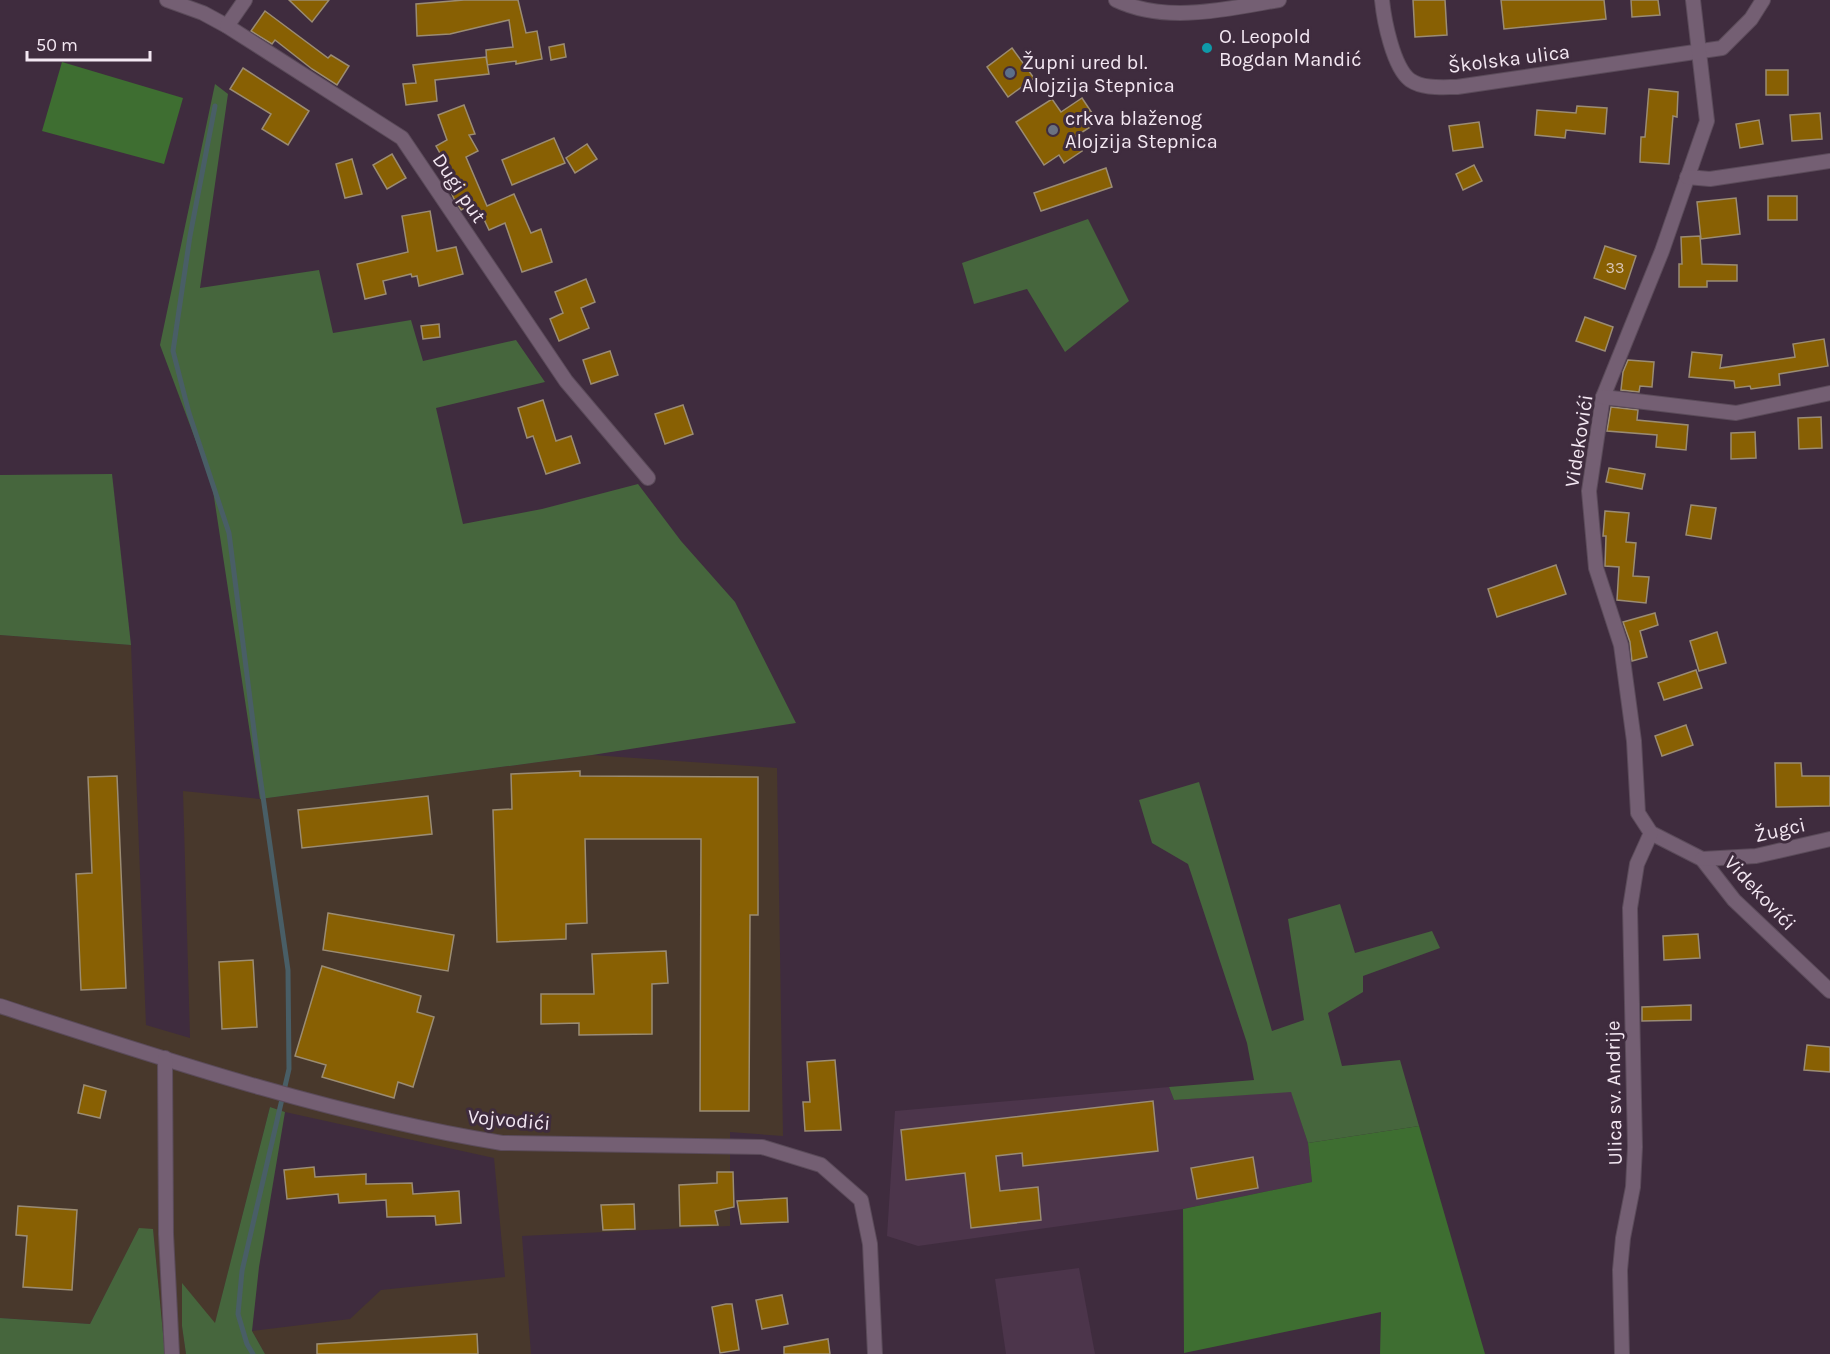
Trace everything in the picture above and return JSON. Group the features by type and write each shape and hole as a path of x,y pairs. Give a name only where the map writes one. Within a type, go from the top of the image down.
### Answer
{"street":[{"name":"Dugi put","path":"167,0 204,13 227,26 402,138 566,381 648,478"},
{"path":"227,26 245,0"},
{"path":"1116,0 1132,8 1165,12 1197,12 1278,0"},
{"name":"Školska ulica","path":"1382,0 1384,17 1399,66 1410,80 1432,87 1457,87 1700,52"},
{"name":"Videkovići","path":"1693,0 1707,121 1662,251 1603,397 1589,491 1596,568 1621,645 1634,741 1638,813 1651,833 1702,859 1734,900 1830,991"},
{"path":"1700,52 1722,48 1751,19 1763,0"},
{"path":"1687,177 1710,179 1830,161"},
{"path":"1603,397 1736,413 1830,393"},
{"name":"Ulica sv. Andrije","path":"1623,1354 1620,1269 1623,1238 1633,1187 1635,1147 1630,908 1637,864 1651,833"},
{"name":"Žugci","path":"1702,859 1756,856 1830,839"},
{"name":"Vojvodići","path":"0,1006 271,1090 416,1127 502,1143 762,1147 821,1165 861,1200 870,1244 875,1354"},
{"path":"165,1058 166,1234 172,1354"}],"shaded area":[{"path":"0,635 131,645 146,1025 190,1038 183,791 260,799 592,755 777,768 783,1136 730,1132 730,1226 522,1236 531,1354 265,1354 252,1331 350,1319 381,1290 505,1277 494,1158 270,1107 215,1324 182,1284 182,1325 186,1354 165,1354 153,1230 139,1229 90,1324 0,1318"},
{"path":"1169,1087 1174,1100 1291,1091 1308,1143 1312,1182 1183,1209 918,1246 887,1236 895,1111"},
{"path":"1079,1268 1095,1354 1006,1354 995,1279"}],"green space":[{"path":"62,62 183,98 164,164 42,131"},
{"path":"215,84 228,94 200,288 319,270 333,333 411,320 423,361 516,340 545,382 436,408 463,524 542,509 638,484 681,541 735,602 796,723 592,755 260,799 212,484 160,345"},
{"path":"1088,219 1129,301 1065,352 1027,289 974,304 962,263"},
{"path":"112,474 131,645 0,635 0,475"},
{"path":"1199,782 1272,1031 1304,1020 1288,919 1340,904 1355,953 1432,931 1440,948 1363,976 1363,992 1328,1013 1342,1066 1400,1060 1419,1126 1308,1143 1291,1092 1174,1100 1169,1087 1254,1080 1247,1043 1188,864 1152,843 1139,800"},
{"path":"270,1107 285,1112 259,1267 252,1331 265,1354 186,1354 182,1326 182,1283 215,1323"},
{"path":"1419,1126 1485,1354 1380,1354 1381,1312 1184,1353 1183,1209 1312,1182 1308,1143"},
{"path":"139,1228 153,1229 165,1354 0,1354 0,1318 90,1324"}],"building":[{"path":"289,0 329,0 312,22"},
{"path":"464,0 518,0 526,33 537,31 542,59 516,64 516,61 487,65 486,50 513,47 509,20 450,34 417,36 416,4"},
{"path":"1413,0 1445,0 1447,35 1415,37"},
{"path":"1501,0 1604,0 1606,19 1504,29"},
{"path":"1631,0 1658,0 1660,15 1632,17"},
{"path":"265,11 328,58 331,55 349,66 337,85 275,40 272,44 251,31"},
{"path":"564,44 566,57 551,60 549,47"},
{"name":"Župni ured bl. Alojzija Stepnica","path":"1012,48 1034,78 1008,97 987,67"},
{"path":"486,57 489,74 435,80 437,101 406,105 403,84 416,83 413,65"},
{"path":"243,68 309,111 288,145 262,129 271,114 230,89"},
{"path":"1766,70 1788,70 1788,95 1766,95"},
{"path":"1649,89 1678,92 1677,117 1673,116 1669,164 1640,162 1641,137 1645,137"},
{"name":"crkva blaženog Alojzija Stepnica","path":"1082,98 1098,122 1073,138 1082,151 1064,163 1059,155 1044,165 1016,122 1052,99 1061,112"},
{"path":"464,105 475,134 469,135 478,151 466,157 487,206 514,194 531,233 541,229 552,262 522,272 505,223 489,230 481,213 469,218 465,208 461,210 454,199 448,185 456,182 436,146 447,140 438,115"},
{"path":"1577,106 1607,108 1605,134 1566,130 1565,138 1535,135 1537,110 1576,113"},
{"path":"1820,113 1822,139 1792,141 1790,115"},
{"path":"1759,120 1763,144 1740,148 1736,124"},
{"path":"1479,122 1483,147 1453,151 1449,126"},
{"path":"554,138 565,163 512,185 502,160"},
{"path":"587,144 597,159 575,173 566,158"},
{"path":"392,154 406,178 387,189 373,165"},
{"path":"352,159 362,194 345,198 336,164"},
{"path":"1474,165 1482,181 1463,190 1456,174"},
{"path":"1106,168 1112,187 1041,211 1034,193"},
{"path":"1768,196 1797,196 1797,220 1768,220"},
{"path":"1736,198 1740,234 1701,239 1697,202"},
{"path":"430,211 437,251 456,247 463,274 419,286 417,276 412,277 411,274 383,281 386,294 365,299 357,264 408,252 402,216"},
{"path":"1700,236 1702,264 1737,265 1737,281 1707,281 1707,287 1679,287 1679,264 1682,264 1681,237"},
{"path":"1605,246 1636,256 1625,289 1594,278"},
{"path":"586,279 595,302 581,308 589,328 559,341 550,319 563,313 555,292"},
{"path":"1585,317 1613,327 1605,351 1576,341"},
{"path":"439,324 440,337 423,339 421,326"},
{"path":"1824,339 1828,366 1779,374 1780,385 1751,389 1750,386 1735,388 1734,381 1689,377 1692,352 1722,355 1720,368 1795,357 1793,344"},
{"path":"610,351 618,375 591,384 583,360"},
{"path":"1628,360 1654,362 1652,387 1640,386 1639,392 1621,390 1623,372"},
{"path":"543,400 556,441 571,436 580,463 546,474 533,436 527,438 518,408"},
{"path":"683,405 693,434 665,444 655,414"},
{"path":"1611,407 1638,410 1637,420 1688,425 1686,450 1656,447 1657,435 1607,431"},
{"path":"1821,417 1822,448 1799,449 1798,418"},
{"path":"1755,432 1756,458 1731,459 1731,433"},
{"path":"1609,468 1645,474 1642,489 1606,482"},
{"path":"1691,505 1716,508 1711,539 1686,535"},
{"path":"1605,511 1629,513 1626,542 1636,543 1633,576 1649,577 1646,603 1617,600 1619,567 1605,566 1606,536 1603,536"},
{"path":"1556,565 1566,594 1497,617 1488,589"},
{"path":"1655,613 1658,625 1640,631 1647,657 1632,661 1630,642 1623,622"},
{"path":"1717,632 1726,663 1699,671 1690,641"},
{"path":"1696,670 1702,688 1664,700 1658,683"},
{"path":"1686,725 1693,745 1662,756 1655,736"},
{"path":"1775,763 1801,763 1802,776 1830,776 1830,806 1776,807"},
{"path":"580,771 580,776 758,777 758,915 750,915 749,1111 700,1111 701,839 585,839 587,923 566,924 566,939 497,942 493,810 512,809 511,774"},
{"path":"117,776 126,988 81,990 76,874 92,873 88,777"},
{"path":"428,796 432,834 302,848 298,810"},
{"path":"328,913 454,935 448,971 323,950"},
{"path":"1698,934 1700,958 1664,960 1663,936"},
{"path":"666,951 668,983 652,984 652,1034 579,1035 579,1023 541,1024 541,994 594,994 592,954"},
{"path":"253,960 257,1027 222,1029 219,962"},
{"path":"322,966 421,996 417,1012 434,1017 413,1087 398,1082 394,1098 322,1077 326,1065 295,1056"},
{"path":"1691,1005 1691,1020 1642,1021 1642,1007"},
{"path":"1807,1045 1830,1047 1830,1072 1804,1070"},
{"path":"835,1060 841,1130 805,1131 803,1102 810,1102 807,1062"},
{"path":"84,1085 106,1091 100,1118 78,1113"},
{"path":"1153,1101 1158,1151 1023,1166 1022,1153 996,1156 1000,1191 1038,1187 1041,1220 971,1228 965,1173 906,1180 901,1130"},
{"path":"1253,1157 1258,1188 1197,1199 1191,1168"},
{"path":"314,1167 315,1177 366,1174 366,1184 412,1183 413,1194 459,1191 461,1223 436,1225 435,1216 387,1217 386,1200 339,1203 338,1194 287,1199 284,1170"},
{"path":"717,1172 733,1172 734,1207 715,1211 718,1225 680,1226 679,1185 717,1183"},
{"path":"787,1198 788,1222 741,1224 737,1201"},
{"path":"634,1204 635,1229 603,1230 601,1205"},
{"path":"18,1206 77,1210 72,1290 23,1287 27,1236 16,1235"},
{"path":"782,1295 788,1324 762,1329 756,1300"},
{"path":"732,1304 739,1350 720,1353 712,1307"},
{"path":"477,1334 478,1354 317,1354 317,1344"},
{"path":"828,1339 830,1354 784,1354 784,1347"}],"waterway":[{"path":"215,106 190,236 173,351 189,413 229,533 258,762 288,970 289,1069 242,1271 238,1314 247,1344 253,1354"}],"place":[{"name":"O. Leopold Bogdan Mandić","path":"1207,48"},
{"name":"Župni ured bl. Alojzija Stepnica","path":"1010,73"},
{"name":"crkva blaženog Alojzija Stepnica","path":"1053,130"}]}
